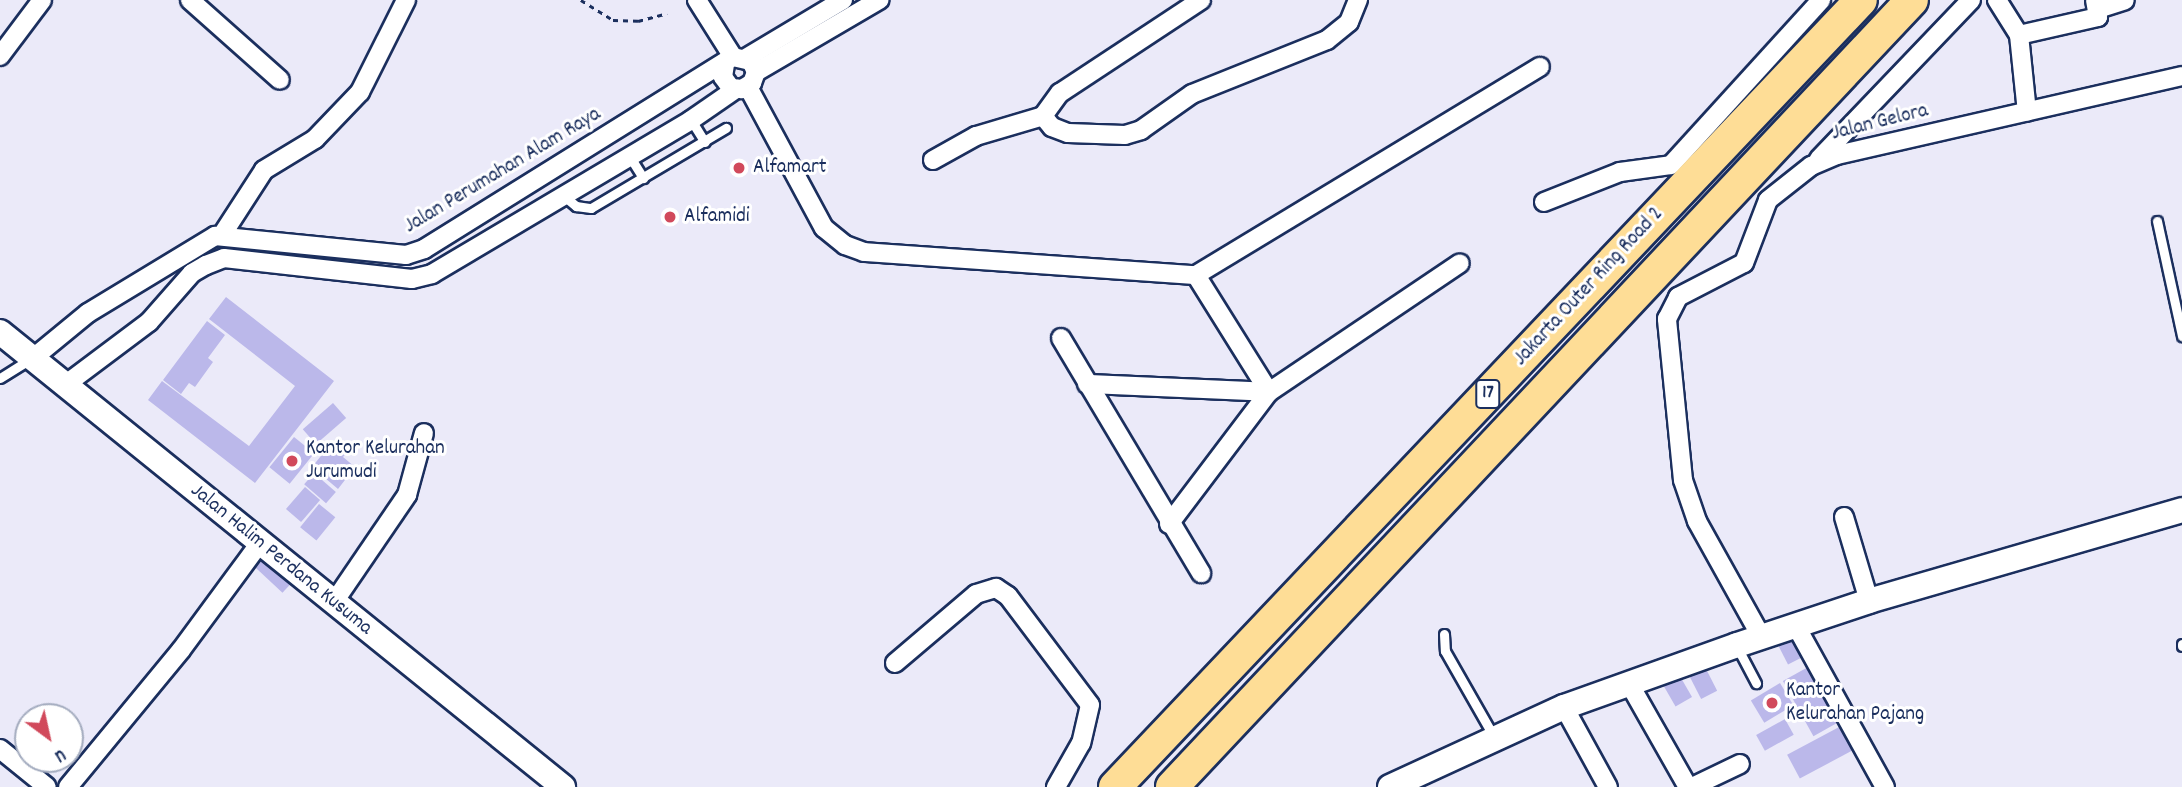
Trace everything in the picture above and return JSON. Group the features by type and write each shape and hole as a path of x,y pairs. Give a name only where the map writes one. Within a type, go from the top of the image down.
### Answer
{"highway":[{"name":"Jakarta Outer Ring Road 2","path":"1115,787 1861,0"},
{"name":"Jakarta Outer Ring Road 2","path":"1172,787 1912,0"}],"street":[{"path":"0,56 42,0"},
{"path":"190,0 280,80"},
{"path":"222,235 264,170 315,139 360,92 405,0"},
{"path":"697,0 741,71 824,228 845,245 864,252 1195,275 1540,67"},
{"name":"Jalan Perumahan Alam Raya","path":"65,385 149,322 192,273 225,258 412,279 432,274 691,120 741,71 843,0"},
{"name":"Jalan Perumahan Alam Raya","path":"32,359 121,291 205,239 222,235 406,254 424,249 741,71 879,0"},
{"path":"933,160 976,136 1043,116 1060,93 1201,0"},
{"path":"1043,116 1052,127 1068,133 1125,135 1141,130 1192,94 1327,40 1349,22 1358,0"},
{"path":"1544,202 1620,172 1671,165 1821,0"},
{"path":"1811,166 1971,0"},
{"path":"1997,0 2019,35 2026,112"},
{"path":"2019,35 2098,16 2096,4 2125,0"},
{"name":"Jalan Gelora","path":"1762,638 1688,498 1679,462 1667,319 1678,297 1744,263 1762,208 1811,166 1837,155 2182,76"},
{"path":"424,249 432,274"},
{"path":"1169,524 1269,392 1460,263"},
{"path":"1195,275 1269,392"},
{"name":"Jalan Halim Perdana Kusuma","path":"0,332 557,785"},
{"path":"1061,338 1169,524 1201,573"},
{"path":"1087,384 1269,392"},
{"path":"334,602 407,495 424,433"},
{"path":"1390,787 1564,707 1737,645 1868,601 2182,510"},
{"path":"1844,517 1868,601"},
{"path":"68,787 181,650 260,543"},
{"path":"895,663 976,594 996,588 1008,596 1090,705 1082,743 1056,787"},
{"path":"1796,626 1885,787"},
{"path":"1630,685 1690,787 1740,764"},
{"path":"1564,707 1608,787"},
{"path":"0,749 47,787"}],"lane":[{"path":"691,120 705,142"},
{"path":"564,196 576,206 591,208 726,128"},
{"path":"630,157 643,178"},
{"path":"2157,221 2182,336"},
{"path":"0,378 32,359"},
{"path":"1444,634 1445,651 1495,739"},
{"path":"1737,645 1756,683"}],"path":[{"path":"580,0 612,20 638,21 667,13"}],"building":[{"path":"226,297 334,381 255,483 148,400 162,381 249,446 295,386 209,319"},
{"path":"207,321 225,335 208,358 213,362 195,387 189,383 181,394 163,380"},
{"path":"333,403 346,418 316,444 303,429"},
{"name":"Kantor Kelurahan Jurumudi","path":"294,437 314,453 290,484 269,467"},
{"path":"333,441 347,452 343,457 355,467 338,489 312,467"},
{"path":"314,473 336,492 326,503 304,484"},
{"path":"305,487 320,500 301,522 286,509"},
{"path":"319,504 335,517 316,541 300,527"},
{"path":"267,555 294,580 282,593 255,567"},
{"path":"1790,631 1803,657 1788,665 1775,639"},
{"path":"1704,665 1717,691 1701,699 1688,673"},
{"path":"1810,666 1841,721 1813,736 1783,681"},
{"path":"1677,671 1692,697 1676,706 1661,680"},
{"name":"Kantor Kelurahan Pajang","path":"1780,683 1793,705 1764,723 1751,701"},
{"path":"1785,719 1794,735 1765,751 1756,735"},
{"path":"1841,726 1854,750 1800,778 1787,755"}],"place":[{"name":"Alfamart","path":"739,168"},
{"name":"Alfamidi","path":"670,217"},
{"name":"Kantor Kelurahan Jurumudi","path":"292,461"},
{"name":"Kantor Kelurahan Pajang","path":"1772,703"}]}
